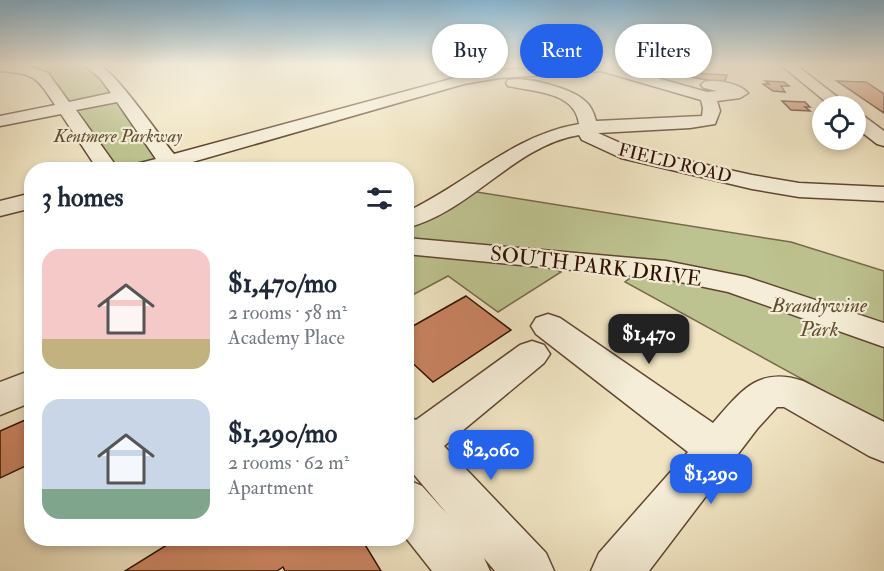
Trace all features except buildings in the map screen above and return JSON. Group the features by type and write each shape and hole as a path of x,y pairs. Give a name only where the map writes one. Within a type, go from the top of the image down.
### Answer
{"street":[{"path":"54,92 103,162"},
{"path":"118,92 170,162"},
{"path":"182,162 422,92"},
{"name":"FIELD ROAD","path":"552,92 559,93 582,106 586,114 589,136 628,154 712,174 799,190 884,194"},
{"path":"414,217 473,185 530,145 557,134 588,127 686,124 709,120 710,99 686,92"},
{"path":"0,121 122,96"},
{"path":"866,121 884,123"},
{"path":"866,126 884,140"},
{"path":"0,209 24,202"},
{"name":"SOUTH PARK DRIVE","path":"414,247 666,270 735,284 884,335"},
{"path":"414,437 540,340 717,449"},
{"path":"0,399 24,388"},
{"path":"617,571 763,394 768,391 790,392 808,400 884,443"},
{"path":"414,442 528,571"},
{"path":"414,512 464,571"}],"green space":[{"name":"Kentmere Parkway","path":"54,92 113,92 169,162 104,162"},
{"name":"Brandywine Park","path":"464,190 791,242 884,271 884,424 625,282 635,274 549,266 561,272 498,312 448,276 414,294 414,217"}]}
